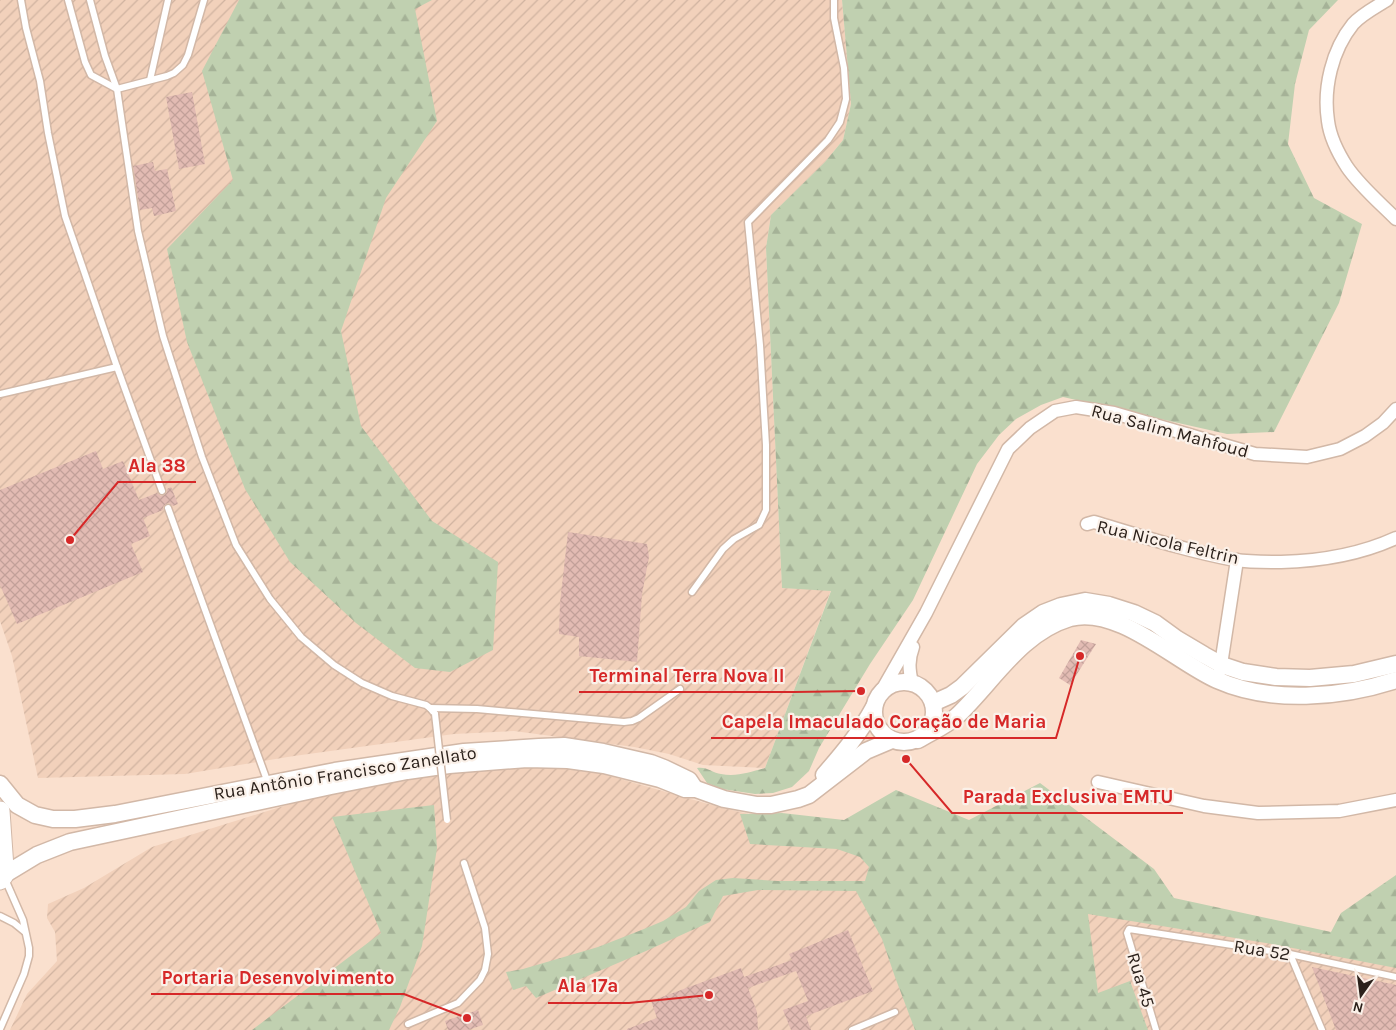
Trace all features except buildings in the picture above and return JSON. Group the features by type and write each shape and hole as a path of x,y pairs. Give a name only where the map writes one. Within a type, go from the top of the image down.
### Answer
{"main road":[{"path":"0,811 4,850 2,878"}],"street":[{"path":"1387,0 1354,24 1335,55 1330,75 1327,107 1328,122 1336,149 1347,167 1358,181 1396,219"},
{"name":"Rua Salim Mahfoud","path":"878,699 926,613 1008,449 1030,428 1055,411 1076,407 1114,413 1255,454 1307,457 1340,449 1365,436 1384,423 1396,409"},
{"name":"Rua Nicola Feltrin","path":"1087,524 1094,522 1176,546 1237,560 1268,562 1308,562 1354,553 1396,538"},
{"path":"1220,673 1237,560"},
{"path":"933,703 951,695 962,687 1030,621 1060,606 1085,601 1109,605 1134,613 1155,623 1191,648 1220,673 1240,687 1267,694 1321,694 1350,691 1396,680"},
{"name":"Rua Salim Mahfoud","path":"912,683 908,665 909,657 926,613"},
{"path":"878,699 874,717 877,726 883,734 900,743 918,740 946,725 957,716 1002,666 1032,637 1056,623 1073,617 1088,616 1110,620 1136,631 1194,668 1220,673 1242,672 1276,677 1310,678 1354,674 1396,664"},
{"path":"809,795 866,723 878,699 888,687 896,683 912,683 922,687 929,694 933,703 935,714 932,724 927,733 918,740"},
{"name":"Rua Antônio Francisco Zanellato","path":"2,878 37,855 70,842 270,791 335,771 464,752 538,746 564,746 602,752 662,774 688,780 696,790 724,799 756,805 771,805 809,795 866,751 892,740"},
{"path":"1098,782 1204,806 1258,813 1338,811 1396,800"},
{"name":"Rua Antônio Francisco Zanellato","path":"0,784 13,801 24,810 35,815 53,819 101,816 270,791"}],"lane":[{"path":"21,0 26,28 40,81 48,133 65,216 162,491"},
{"path":"68,0 85,62 92,75 117,89 166,76 183,65 204,0"},
{"path":"90,0 105,56 117,89 138,231 163,336 202,458 236,545 270,599 301,637 334,665 362,683 392,696 426,705 435,714 448,820"},
{"path":"150,80 168,0"},
{"path":"692,592 723,549 759,525 766,510 766,445 760,344 748,222 828,140 840,122 846,98 844,68 834,18 834,0"},
{"path":"0,394 117,367"},
{"path":"168,508 270,791"},
{"path":"430,708 477,709 632,721 680,689"},
{"path":"408,1024 458,1003 480,980 485,970 488,954 485,928 464,863"},
{"path":"0,1029 27,966 29,956 29,948 22,920 2,878"},
{"path":"0,916 14,923 25,932"},
{"name":"Rua 52","path":"1128,930 1290,954 1396,977"},
{"name":"Rua 45","path":"1128,930 1127,933 1156,1030"},
{"path":"1290,954 1322,1030"},
{"path":"852,1030 895,1012"}],"shaded area":[{"path":"0,0 842,0 851,104 843,140 825,162 771,215 766,248 782,588 831,590 765,768 703,765 669,754 634,747 514,731 454,734 294,756 185,774 38,778 12,656 0,621"},
{"path":"578,767 719,807 1396,966 1396,1030 10,1030 27,994 57,961 55,932 47,918 48,904 84,888 152,847 319,795 448,769"}],"green space":[{"path":"239,0 432,0 415,9 437,121 386,198 341,331 361,426 432,521 498,562 493,650 450,672 415,668 356,623 290,562 245,489 187,342 167,249 233,180 202,71"},
{"path":"842,0 1338,0 1309,30 1295,84 1288,144 1314,198 1362,224 1339,303 1274,432 1227,434 1063,397 1041,405 1016,419 999,435 977,464 913,600 870,664 819,748 809,771 792,787 773,793 755,794 722,789 707,783 697,768 733,775 765,768 831,591 782,588 766,248 771,215 825,162 843,140 851,104"},
{"path":"1040,783 1154,869 1174,898 1331,932 1341,913 1396,875 1396,968 1272,944 1088,914 1098,993 1130,981 1148,1030 915,1030 882,939 856,891 758,890 723,896 710,922 536,998 526,986 513,990 506,972 523,969 598,947 663,921 686,907 699,891 716,880 733,878 778,881 865,881 869,867 860,857 837,849 750,844 740,814 782,813 844,820 896,790 969,820"},
{"path":"434,805 437,848 422,946 400,1007 389,1030 252,1030 381,933 332,817"}],"place":[{"name":"Ala 38","path":"70,540"},
{"name":"Capela Imaculado Coração de Maria","path":"1080,656"},
{"name":"Terminal Terra Nova II","path":"861,691"},
{"name":"Parada Exclusiva EMTU","path":"906,759"},
{"name":"Ala 17a","path":"709,995"},
{"name":"Portaria Desenvolvimento","path":"467,1018"}]}
